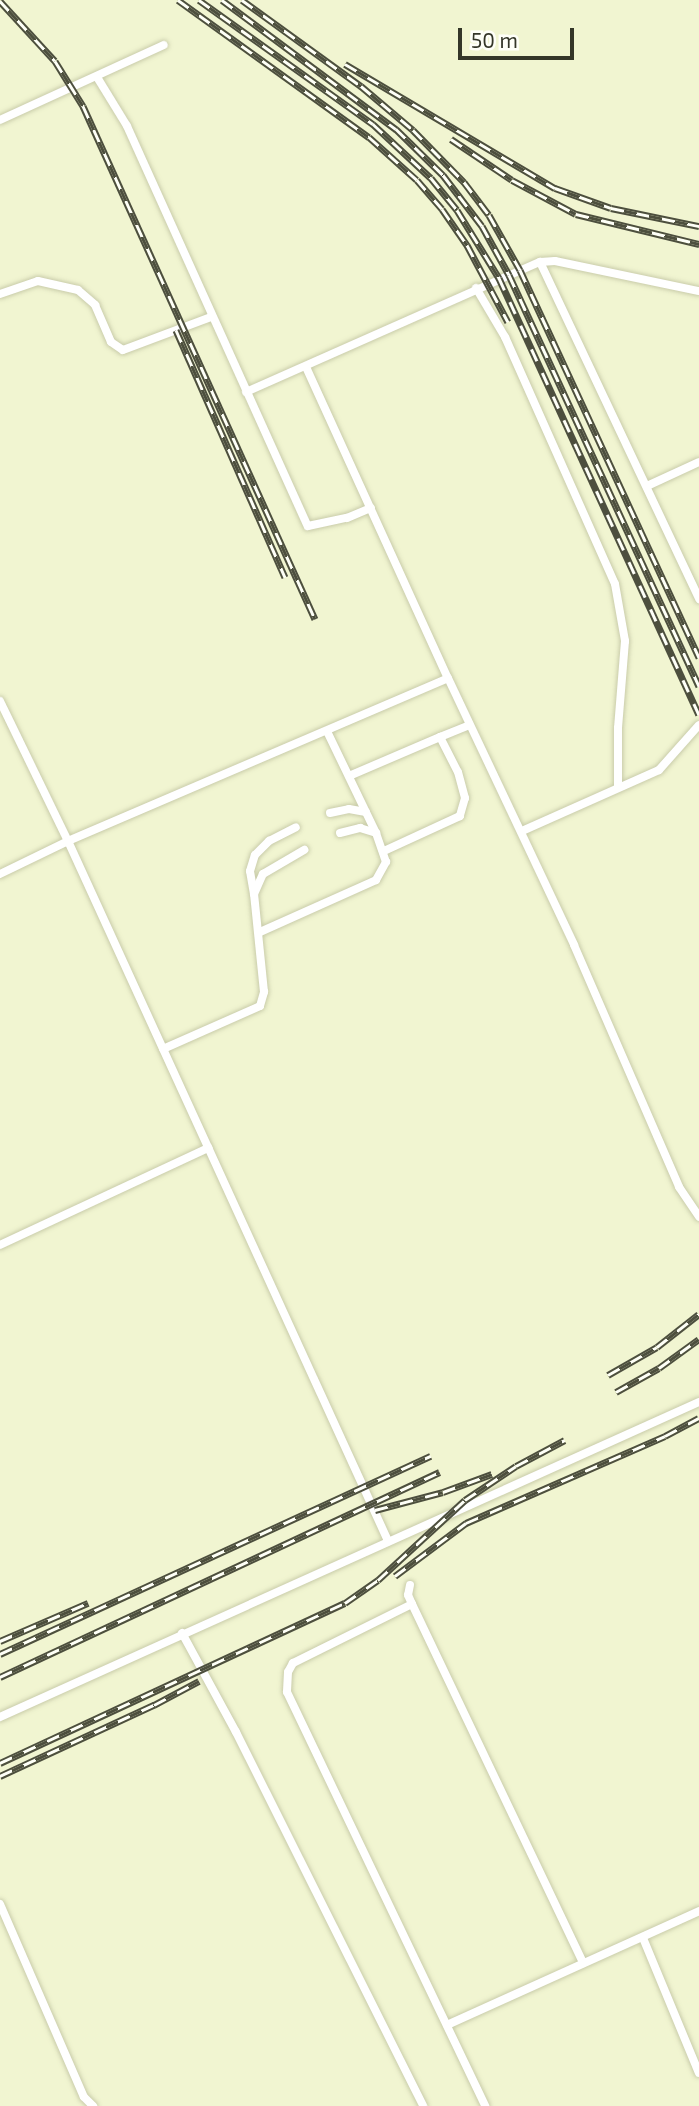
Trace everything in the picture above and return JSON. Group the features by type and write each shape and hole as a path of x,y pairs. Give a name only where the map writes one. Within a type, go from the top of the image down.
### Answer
{"lane":[{"path":"0,120 164,45"},
{"path":"97,77 127,126 211,317 308,526 346,518 370,508"},
{"path":"246,392 476,288 540,262 555,261 699,291"},
{"path":"540,262 699,599"},
{"path":"0,294 38,281 78,290 95,305 111,342 123,350 211,317"},
{"path":"476,288 505,337 586,514 618,594 625,641 618,728 618,787"},
{"path":"306,367 469,724 522,831 679,1187 699,1217"},
{"path":"647,486 699,462"},
{"path":"0,874 68,841 448,678"},
{"path":"0,701 68,841 388,1541"},
{"path":"349,776 469,724"},
{"path":"522,831 659,770 699,725"},
{"path":"260,932 376,880 386,862 376,833 327,731"},
{"path":"384,851 460,816 465,798 458,772 440,737"},
{"path":"330,813 349,809 366,812"},
{"path":"163,1049 260,1006 264,992 260,932 250,871 255,855 269,841 296,827"},
{"path":"340,833 360,828 376,833"},
{"path":"254,894 263,874 304,850"},
{"path":"0,1245 208,1148"},
{"path":"0,1717 181,1633 699,1402"},
{"path":"410,1585 408,1595 412,1604 583,1963"},
{"path":"412,1604 293,1663 286,1682 291,1703 485,2106"},
{"path":"181,1633 236,1732 423,2106"},
{"path":"0,1905 84,2097 93,2106"},
{"path":"447,2025 699,1912"},
{"path":"643,1938 699,2073"}],"railway":[{"path":"178,0 369,137 417,180 442,209 467,245 508,322"},
{"path":"199,0 373,124 431,178 457,210 499,278 699,714"},
{"path":"222,0 396,129 443,175 482,226 509,275 699,686"},
{"path":"242,0 361,86 413,130 464,182 489,215 520,270 699,658"},
{"path":"0,1 55,61 83,106 315,619"},
{"path":"345,64 555,188 611,208 699,226"},
{"path":"451,139 512,180 576,214 699,244"},
{"path":"176,330 285,577"},
{"path":"608,1375 657,1347 699,1314"},
{"path":"616,1392 659,1368 699,1339"},
{"path":"395,1576 466,1523 665,1436 699,1418"},
{"path":"0,1763 345,1603 378,1580 465,1500 516,1466 565,1440"},
{"path":"0,1654 431,1456"},
{"path":"0,1677 439,1472"},
{"path":"375,1510 443,1492 492,1474"},
{"path":"0,1641 88,1603"},
{"path":"0,1776 154,1705 199,1681"}]}
